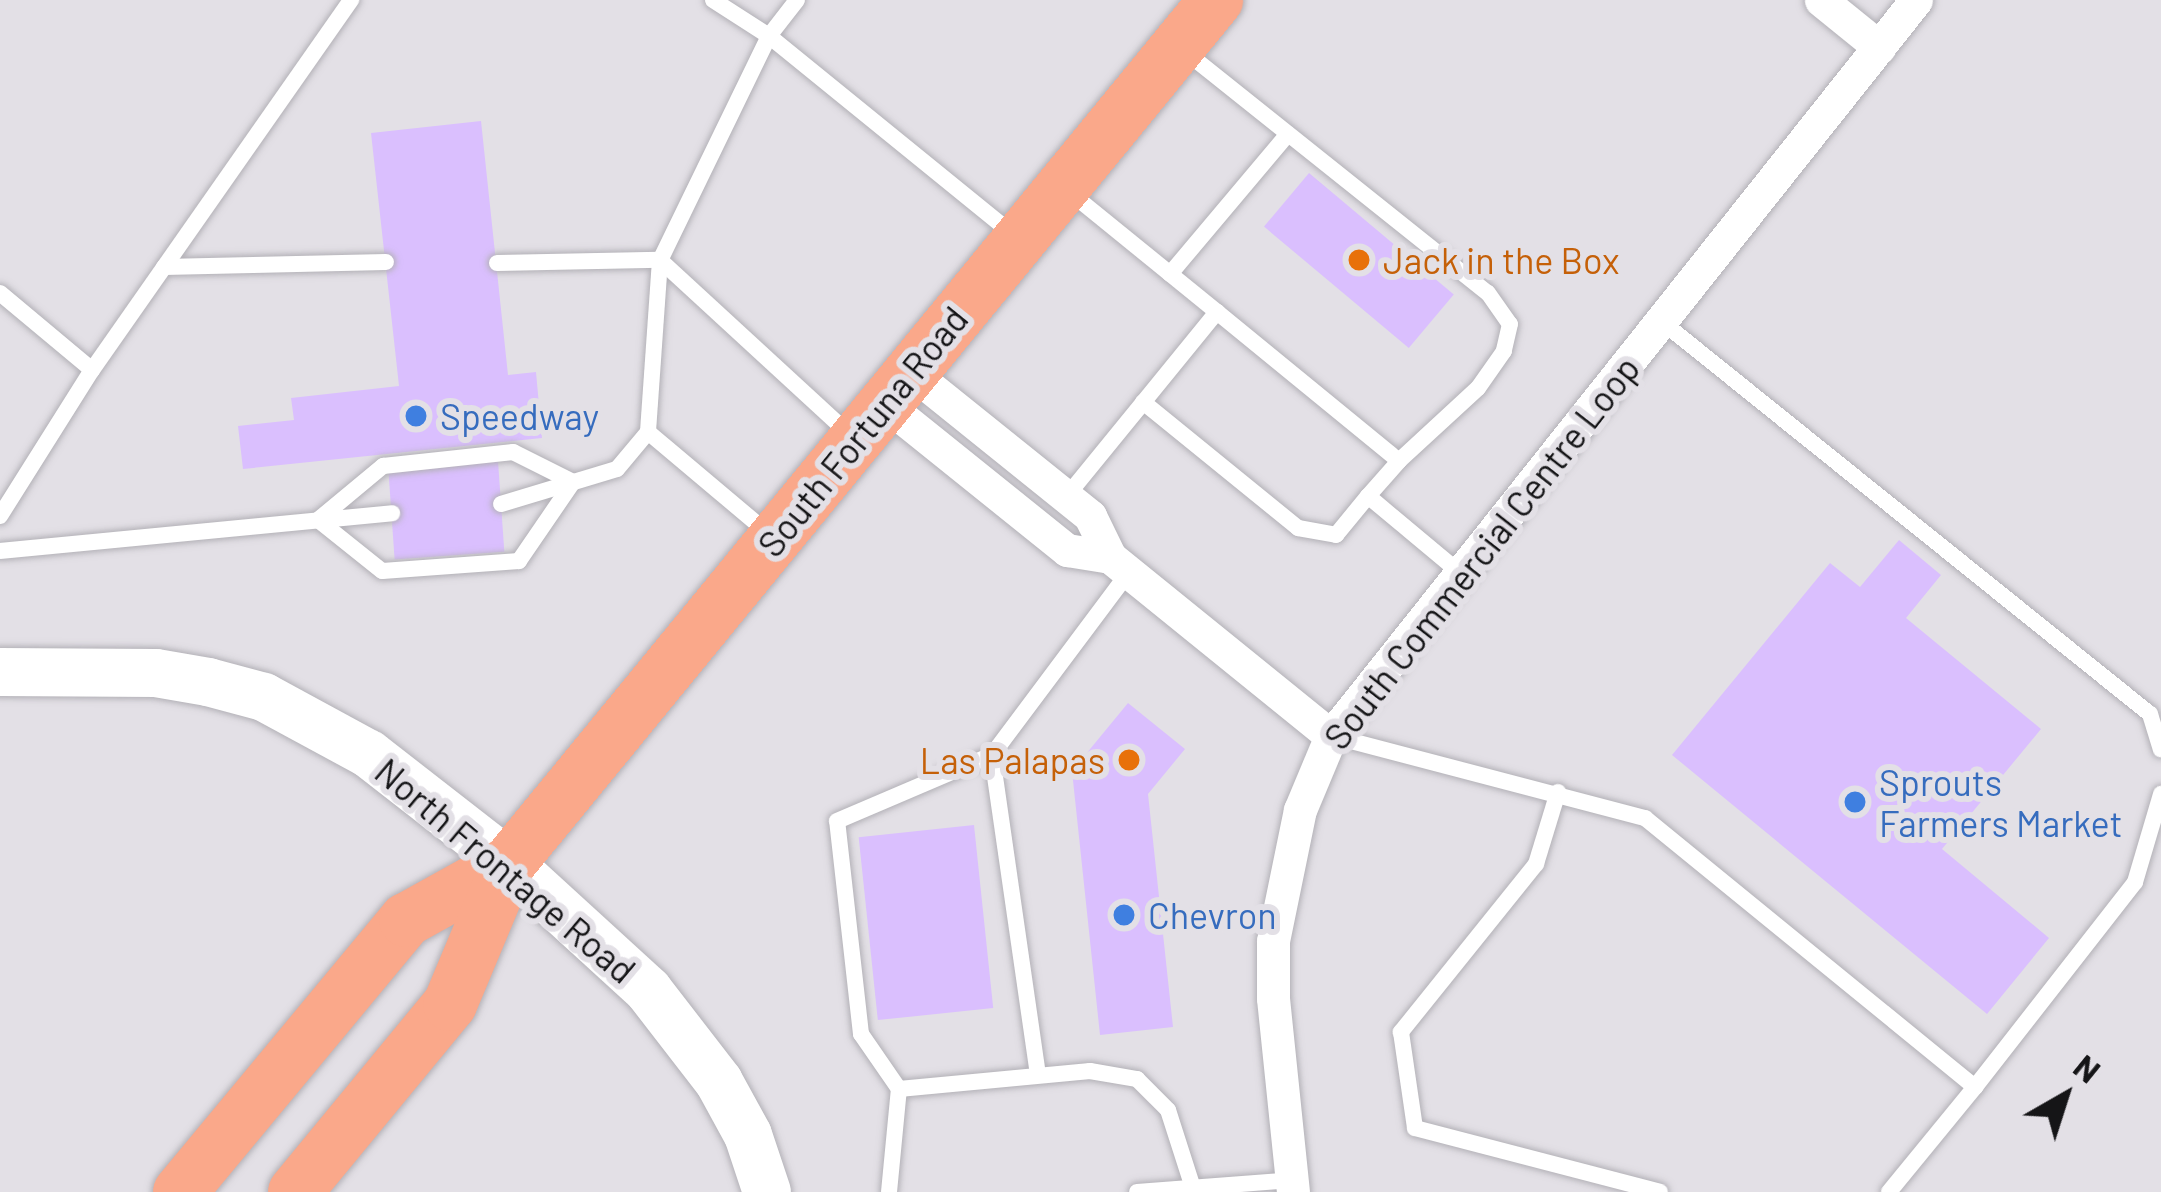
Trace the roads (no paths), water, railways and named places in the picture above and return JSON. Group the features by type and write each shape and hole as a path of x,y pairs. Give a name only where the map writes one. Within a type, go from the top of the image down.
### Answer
{"main road":[{"name":"South Fortuna Road","path":"295,1192 450,1004 509,863 1216,0"},
{"name":"North Frontage Road","path":"0,672 156,673 264,698 370,754 509,863 648,990 684,1034 748,1135 767,1192"},
{"name":"South Fortuna Road","path":"180,1192 406,920 509,863"}],"street":[{"path":"1821,0 1879,47"},
{"name":"South Commercial Centre Loop","path":"1292,1186 1273,998 1273,941 1300,810 1331,736 1916,0"},
{"path":"883,405 1066,497 1090,516 1120,564 1331,736"},
{"path":"883,405 1067,550 1120,564"}],"lane":[{"path":"0,516 92,370 351,0"},
{"path":"712,0 769,36 1019,239"},
{"path":"501,504 617,469 648,432 660,260 769,36 797,0"},
{"path":"1143,402 1298,528 1336,535 1399,461 1478,388 1504,351 1510,324 1488,293 1178,46"},
{"path":"1171,274 1288,134"},
{"path":"1062,187 1399,461"},
{"path":"497,263 660,260 883,405"},
{"path":"164,267 386,262"},
{"path":"0,293 92,370"},
{"path":"1066,497 1216,312"},
{"path":"1661,321 2150,714 2161,749"},
{"path":"648,432 774,538"},
{"path":"318,520 383,466 513,452 573,482"},
{"path":"318,520 382,571 519,561 573,482"},
{"path":"1368,496 1460,573"},
{"path":"0,550 392,513"},
{"path":"889,1192 899,1089 860,1034 837,821 992,755 1120,564"},
{"path":"1331,736 1645,818 1975,1088"},
{"path":"992,755 1038,1075"},
{"path":"1558,792 1536,864 1401,1032 1415,1128 1660,1192"},
{"path":"1889,1192 2134,882 2161,794"},
{"path":"899,1089 1090,1070 1137,1079 1168,1110 1192,1188"},
{"path":"1137,1192 1292,1186"}],"place":[{"name":"Jack in the Box","path":"1359,260"},
{"name":"Speedway","path":"416,416"},
{"name":"Las Palapas","path":"1129,760"},
{"name":"Sprouts Farmers Market","path":"1855,802"},
{"name":"Chevron","path":"1124,915"}]}
